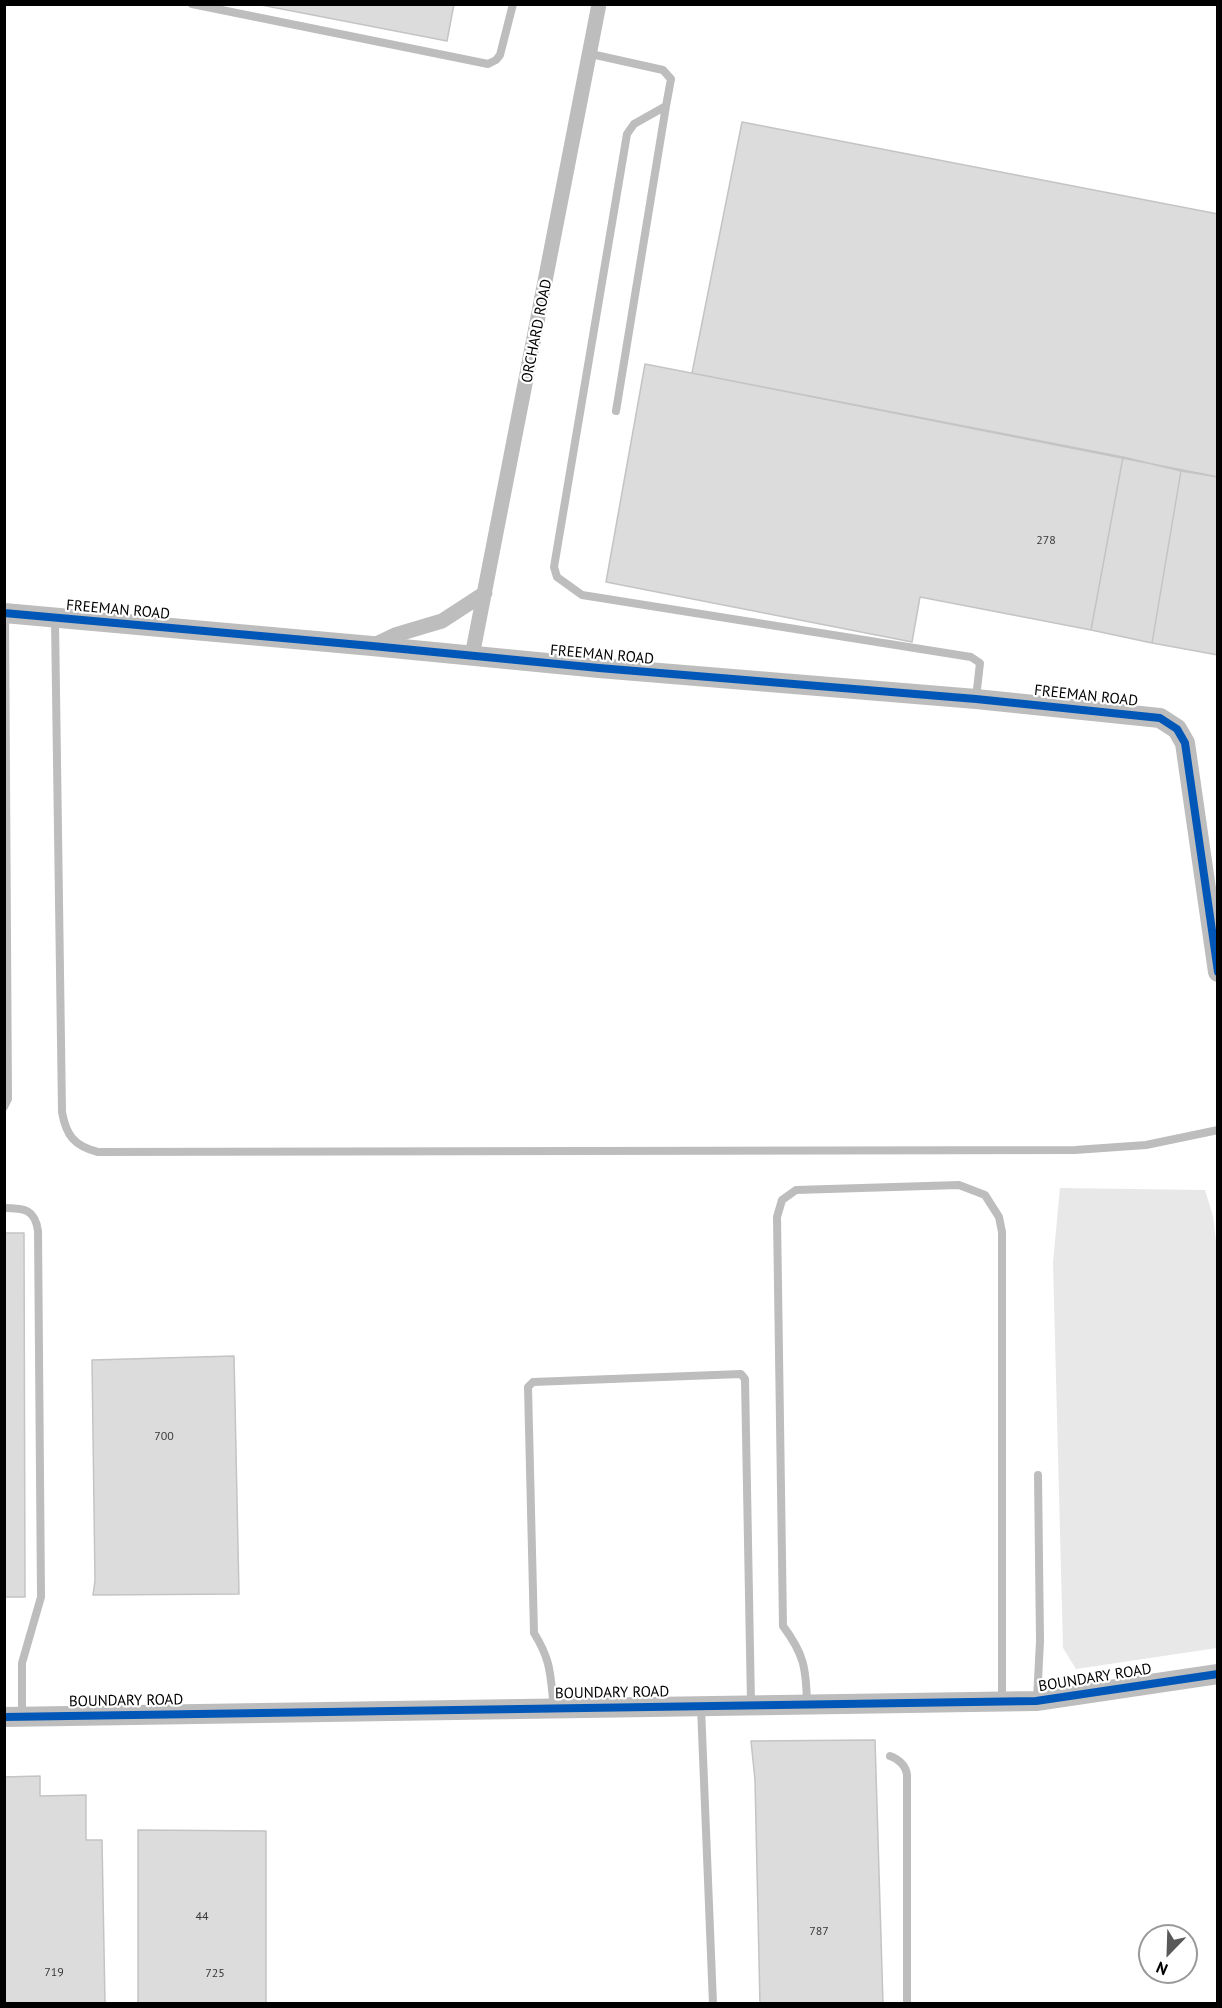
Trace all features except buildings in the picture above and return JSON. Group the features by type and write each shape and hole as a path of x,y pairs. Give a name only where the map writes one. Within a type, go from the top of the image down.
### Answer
{"street":[{"name":"ORCHARD ROAD","path":"472,656 599,4"},
{"path":"372,646 395,635 442,621 484,593"},
{"name":"FREEMAN ROAD","path":"5,613 976,699 1160,718 1177,729 1185,743 1218,972"},
{"name":"BOUNDARY ROAD","path":"13,1716 1036,1701 1218,1674"}],"lane":[{"path":"192,4 488,64 500,55 513,4"},
{"path":"591,54 663,70 671,79 616,411"},
{"path":"666,106 634,124 627,134 554,567 557,577 582,595 971,657 980,663 976,699"},
{"path":"4,1107 8,1099 5,613"},
{"path":"55,618 62,1112 65,1128 73,1140 86,1149 98,1152 1075,1150 1146,1145 1218,1130"},
{"path":"807,1704 806,1676 801,1653 783,1626 777,1217 782,1200 796,1190 959,1185 985,1195 999,1217 1002,1232 1002,1701"},
{"path":"4,1208 21,1208 30,1212 36,1220 38,1231 41,1597 22,1663 13,1716"},
{"path":"554,1708 549,1662 534,1633 528,1387 533,1382 741,1374 745,1379 751,1705"},
{"path":"1036,1701 1040,1641 1038,1475"},
{"path":"701,1706 713,2004"},
{"path":"890,1756 903,1765 908,1775 907,2004"}],"shaded area":[{"path":"1060,1188 1205,1190 1213,1216 1218,1260 1217,1648 1076,1669 1063,1648 1053,1262"}],"cycle path":[{"path":"4,613 599,668 976,699 1160,718 1177,729 1185,743 1218,972"},
{"path":"4,1717 1036,1701 1218,1674"}]}
